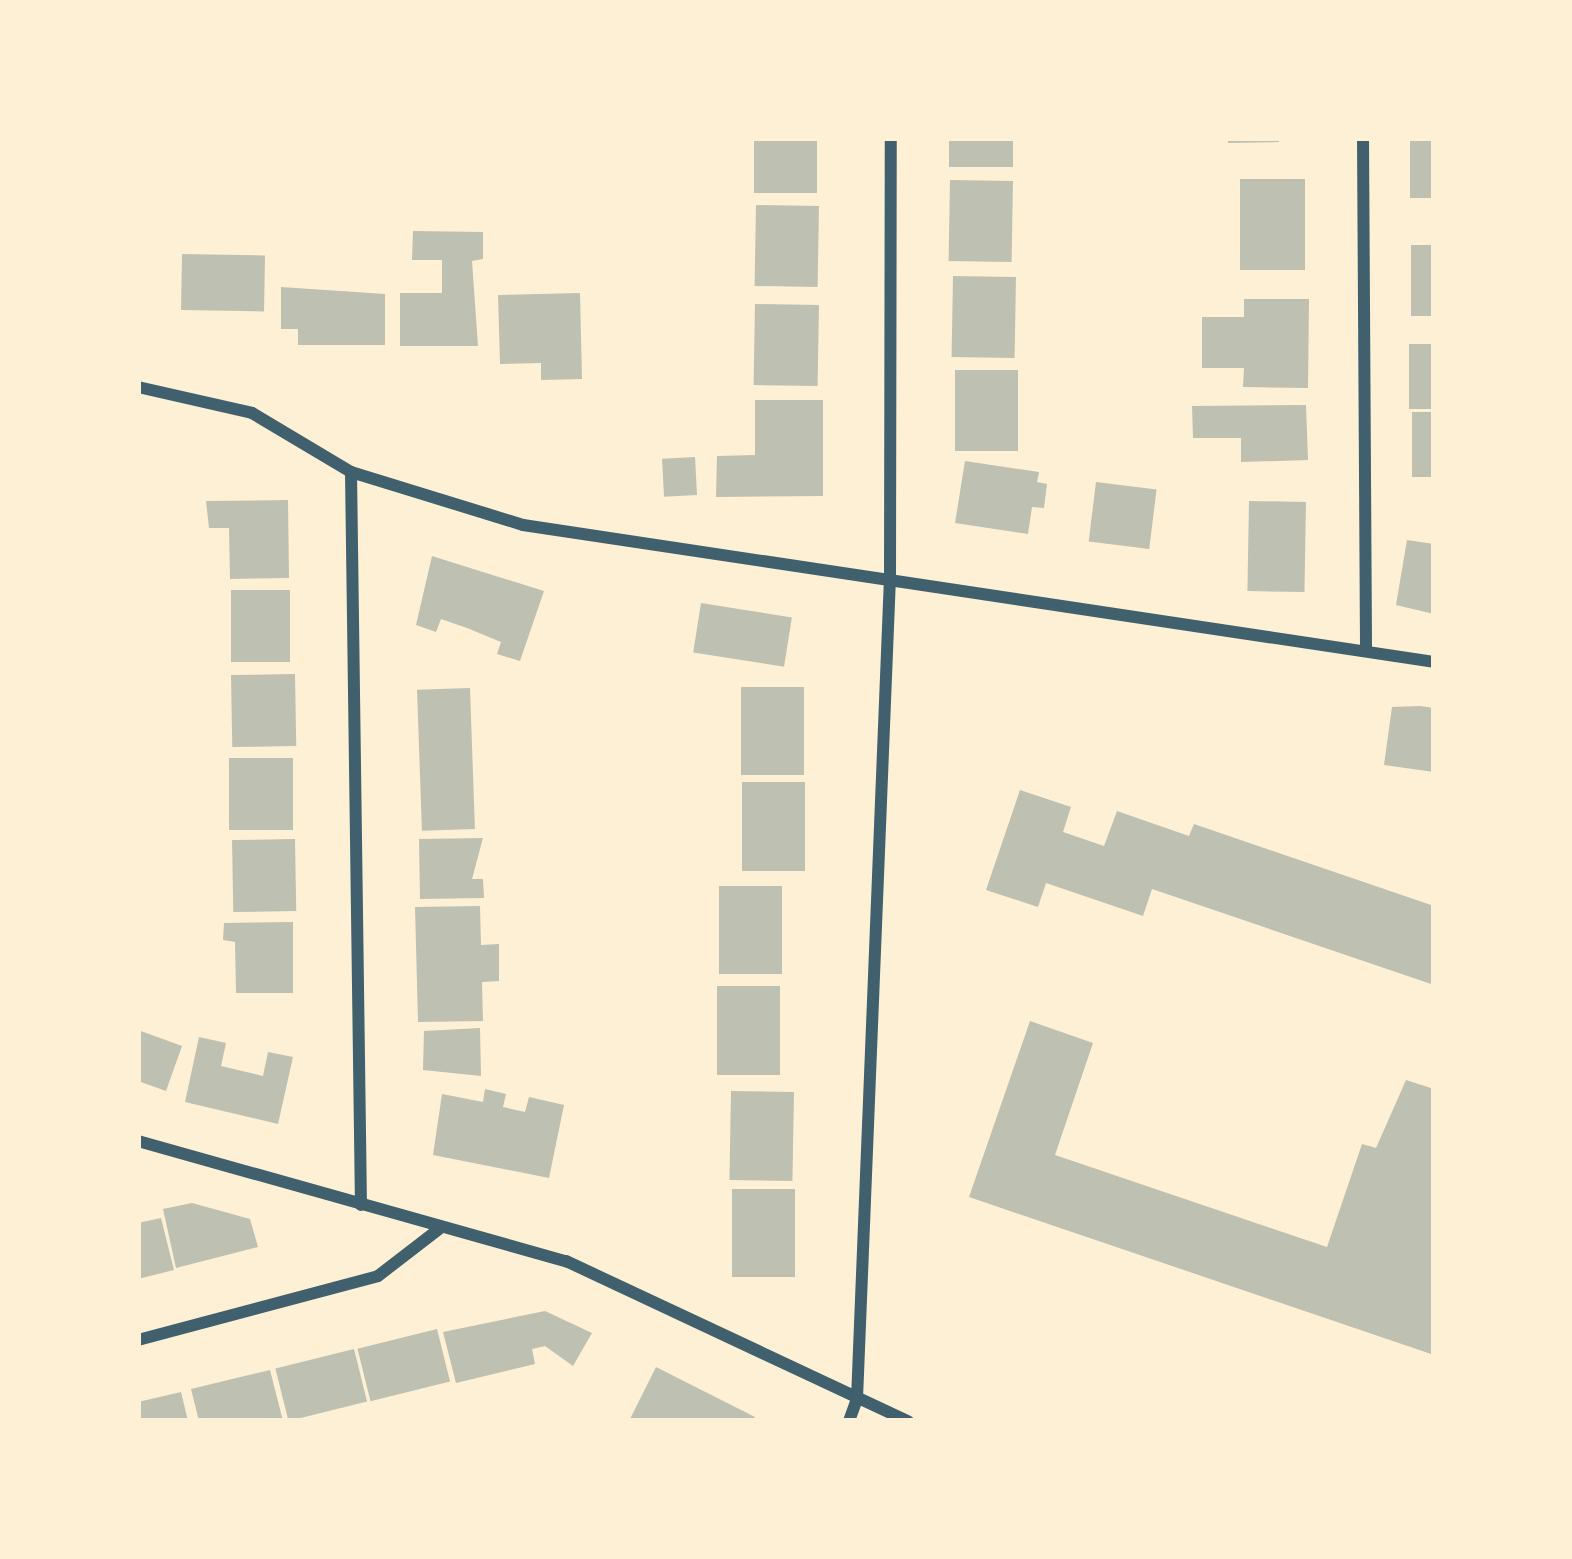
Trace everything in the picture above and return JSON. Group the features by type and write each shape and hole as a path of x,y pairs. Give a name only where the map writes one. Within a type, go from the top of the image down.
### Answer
{"street":[{"path":"849,1421 857,1399 890,578 891,138"},
{"path":"1363,138 1366,650"},
{"path":"138,387 252,413 351,472 523,525 1434,662"},
{"path":"351,472 362,1205"},
{"path":"138,1141 566,1261 908,1421"},
{"path":"138,1340 379,1276 439,1228"}],"building":[{"path":"754,138 817,138 817,193 754,193"},
{"path":"949,138 1013,138 1013,167 949,167"},
{"path":"1228,138 1279,138 1279,142 1228,143"},
{"path":"1410,138 1434,138 1434,198 1410,198"},
{"path":"1240,179 1305,179 1305,270 1240,270"},
{"path":"950,180 1013,181 1012,262 949,261"},
{"path":"756,205 819,206 818,287 755,286"},
{"path":"413,231 483,232 483,259 472,261 478,346 400,346 400,293 442,293 442,260 412,260"},
{"path":"1411,245 1434,245 1434,316 1411,316"},
{"path":"182,254 265,255 264,311 181,310"},
{"path":"953,276 1016,277 1015,358 952,357"},
{"path":"281,287 385,294 385,345 298,345 298,329 281,329"},
{"path":"580,293 582,379 541,380 541,363 500,364 498,295"},
{"path":"1244,299 1309,299 1308,388 1243,387 1244,368 1202,368 1202,317 1244,317"},
{"path":"755,304 819,305 818,386 754,385"},
{"path":"1409,344 1434,344 1434,409 1409,409"},
{"path":"955,370 1018,370 1018,451 955,451"},
{"path":"755,400 823,400 823,496 716,497 717,456 755,455"},
{"path":"1306,405 1308,460 1241,462 1241,438 1193,438 1192,406"},
{"path":"1412,412 1434,412 1434,477 1412,477"},
{"path":"695,457 697,495 664,497 662,459"},
{"path":"965,461 1039,472 1037,482 1047,484 1044,508 1032,507 1028,534 955,523"},
{"path":"1096,482 1157,489 1149,549 1089,542"},
{"path":"288,500 289,578 230,579 229,528 209,528 206,501"},
{"path":"1249,501 1306,502 1304,592 1247,591"},
{"path":"1407,540 1434,544 1434,614 1396,605"},
{"path":"432,556 544,591 520,661 497,654 501,642 441,619 436,632 416,625"},
{"path":"231,590 290,590 290,662 231,662"},
{"path":"701,603 792,617 784,667 693,652"},
{"path":"295,674 296,746 232,747 231,675"},
{"path":"741,687 804,687 804,775 741,775"},
{"path":"470,688 475,829 422,831 417,690"},
{"path":"1392,707 1434,708 1434,772 1384,765"},
{"path":"229,758 293,758 293,830 229,830"},
{"path":"742,782 805,782 805,871 742,871"},
{"path":"1020,790 1071,807 1063,832 1104,846 1117,811 1189,836 1194,824 1434,906 1434,985 1152,889 1143,916 1046,883 1038,907 986,890"},
{"path":"483,838 472,879 483,879 484,898 420,899 419,839"},
{"path":"295,839 296,911 233,912 232,840"},
{"path":"719,886 782,886 782,974 719,974"},
{"path":"480,906 481,945 499,944 499,981 482,982 483,1021 418,1022 415,907"},
{"path":"293,922 293,993 236,993 235,942 223,940 224,923"},
{"path":"717,986 780,986 780,1075 717,1075"},
{"path":"1030,1021 1093,1043 1055,1155 1327,1247 1362,1144 1376,1148 1406,1080 1434,1089 1434,1355 969,1197"},
{"path":"480,1028 481,1076 423,1070 424,1031"},
{"path":"138,1030 182,1046 166,1091 138,1081"},
{"path":"199,1037 226,1043 221,1066 263,1076 268,1052 293,1057 278,1124 185,1102"},
{"path":"485,1089 506,1094 503,1107 525,1112 529,1097 564,1105 549,1178 433,1155 442,1094 483,1102"},
{"path":"731,1091 794,1092 792,1181 729,1180"},
{"path":"732,1189 795,1189 795,1277 732,1277"},
{"path":"192,1203 250,1219 258,1247 176,1268 163,1209"},
{"path":"161,1218 174,1270 138,1279 138,1223"},
{"path":"545,1311 592,1333 573,1366 545,1346 532,1349 535,1364 456,1383 443,1332"},
{"path":"437,1329 450,1381 370,1401 357,1349"},
{"path":"354,1349 367,1401 288,1421 275,1369"},
{"path":"656,1367 755,1417 753,1421 629,1421"},
{"path":"270,1370 283,1421 199,1421 191,1389"},
{"path":"181,1392 188,1421 138,1421 138,1402"}]}
